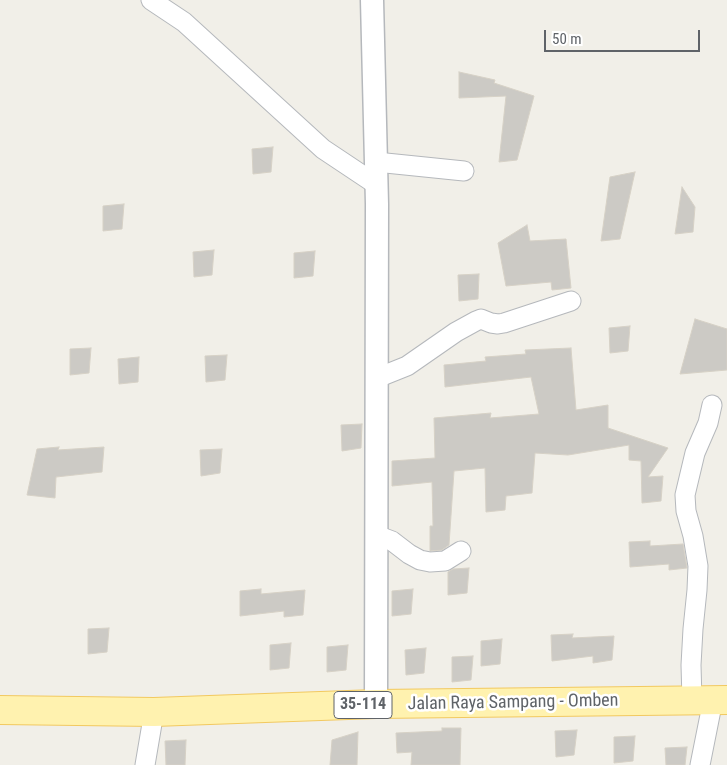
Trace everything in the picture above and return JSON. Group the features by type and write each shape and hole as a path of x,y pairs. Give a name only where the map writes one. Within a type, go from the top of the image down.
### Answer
{"main road":[{"name":"Jalan Raya Sampang - Omben","path":"0,710 154,712 376,704 711,700"}],"street":[{"path":"151,0 184,22 323,149 377,185"},
{"path":"372,0 377,185 376,704"},
{"path":"376,162 464,171"},
{"path":"377,378 407,366 456,332 481,319 491,323 504,323 571,301"},
{"path":"700,765 711,700 691,665 698,590 698,566 693,536 686,511 685,495 696,453 708,423 712,405"},
{"path":"376,535 392,541 420,560 430,562 445,561 461,551"},
{"path":"145,765 154,712"}],"building":[{"path":"459,72 495,80 494,83 534,96 517,160 499,162 506,96 459,98"},
{"path":"273,147 271,172 253,174 252,149"},
{"path":"635,172 620,239 601,241 610,177"},
{"path":"682,187 695,207 693,232 675,234"},
{"path":"124,204 122,229 103,231 103,206"},
{"path":"527,225 530,241 566,239 571,288 552,290 551,282 506,286 498,243"},
{"path":"214,250 212,275 194,277 193,252"},
{"path":"315,251 313,276 294,278 294,253"},
{"path":"479,274 478,299 459,301 458,275"},
{"path":"695,319 727,329 727,370 680,374"},
{"path":"630,326 628,351 610,353 609,328"},
{"path":"91,348 89,373 70,375 70,349"},
{"path":"571,348 576,410 608,405 608,428 668,448 648,477 663,476 661,501 642,503 641,461 629,460 629,445 568,455 535,453 532,493 506,496 505,510 486,512 485,468 454,471 449,545 442,550 430,551 430,526 433,526 432,482 392,486 392,461 435,458 434,418 491,413 490,418 539,414 531,377 445,387 444,365 486,361 485,357 526,354 525,350"},
{"path":"227,355 225,380 206,382 205,356"},
{"path":"139,357 138,382 119,384 118,359"},
{"path":"362,424 361,448 342,451 341,425"},
{"path":"59,447 58,450 104,447 102,472 56,477 55,498 27,495 37,449"},
{"path":"222,449 220,473 201,476 200,450"},
{"path":"650,541 650,546 683,544 687,568 669,570 669,564 630,567 629,542"},
{"path":"469,568 467,593 448,595 448,572 453,569"},
{"path":"261,589 261,594 305,590 303,615 284,617 284,611 240,616 240,591"},
{"path":"413,589 411,614 392,616 392,591"},
{"path":"109,628 107,652 88,654 88,629"},
{"path":"573,634 572,638 614,636 612,660 593,663 593,656 552,661 551,635"},
{"path":"502,639 500,664 481,666 481,641"},
{"path":"291,643 289,668 270,670 270,645"},
{"path":"348,645 346,670 327,672 327,647"},
{"path":"426,648 424,673 406,675 405,650"},
{"path":"473,656 471,680 452,682 452,657"},
{"path":"442,728 461,728 460,765 411,765 412,752 397,753 396,733 442,731"},
{"path":"577,730 574,755 556,757 555,731"},
{"path":"358,732 357,765 330,765 332,740"},
{"path":"635,736 633,761 614,763 614,737"},
{"path":"186,740 185,765 166,765 165,741"},
{"path":"687,747 685,765 666,765 665,748"}]}
